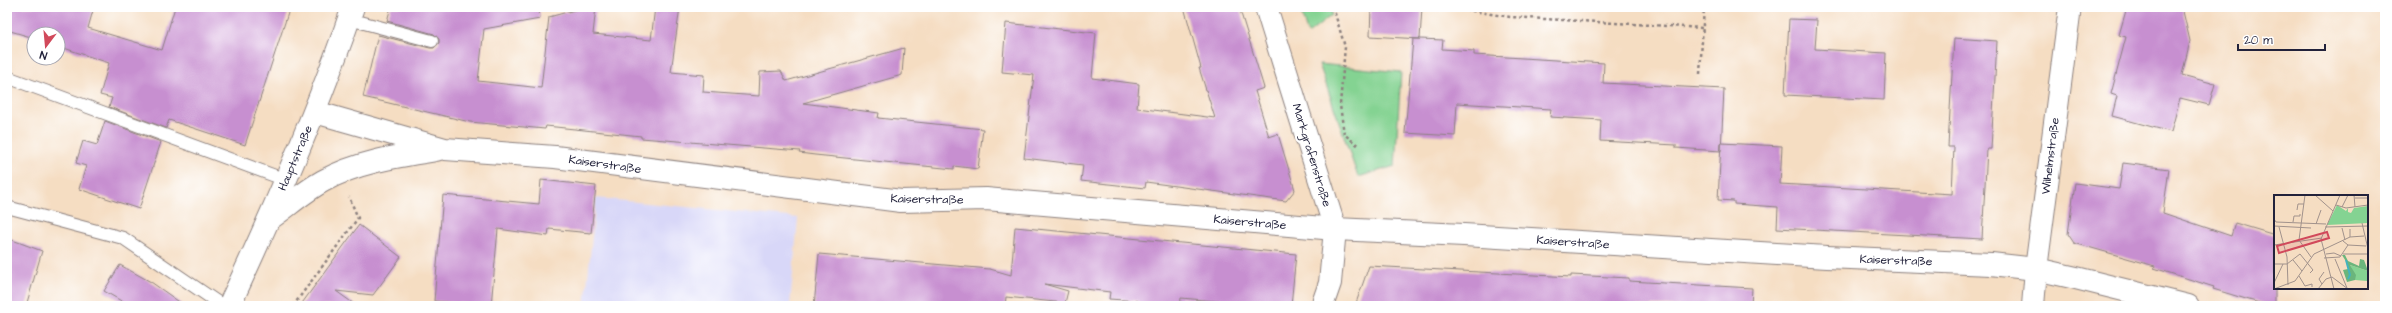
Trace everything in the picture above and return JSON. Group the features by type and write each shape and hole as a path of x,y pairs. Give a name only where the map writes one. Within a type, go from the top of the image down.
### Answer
{"main road":[{"name":"Markgrafenstraße","path":"1266,7 1335,229 1330,283 1322,306"},
{"name":"Wilhelmstraße","path":"2033,306 2036,269 2070,7"},
{"name":"Hauptstraße","path":"229,306 270,218 315,112 351,13"},
{"name":"Kaiserstraße","path":"315,112 445,149 555,157 901,201 986,199 1335,229 1464,235 1789,255 1991,264 2036,269 2157,297 2188,306"},
{"path":"270,218 323,181 353,168 397,156 445,149"}],"lane":[{"path":"351,13 432,41"},
{"path":"7,77 286,180"},
{"path":"7,207 123,238 223,306"}],"path":[{"path":"1333,7 1345,47 1340,105 1344,134 1360,147"},
{"path":"1448,7 1510,17 1703,28"},
{"path":"1473,11 1474,7"},
{"path":"1700,74 1704,7"},
{"path":"293,306 358,218 346,190 353,168"}],"shaded area":[{"path":"596,198 798,218 790,306 585,306"}],"green space":[{"path":"1299,7 1330,7 1332,15 1308,34"},
{"path":"1319,64 1401,72 1395,166 1358,177"}],"building":[{"path":"7,7 94,7 88,28 162,50 175,7 290,7 245,145 169,120 166,128 109,107 112,98 100,95 109,63 66,49 66,26 26,26 26,36 7,30"},
{"path":"391,7 539,7 540,19 484,29 478,81 541,88 549,17 586,7 596,7 593,34 651,40 655,7 680,7 671,72 704,75 703,92 759,96 760,72 781,71 786,81 904,48 902,75 803,103 879,113 878,118 983,129 978,169 954,166 954,169 799,153 800,151 641,138 641,136 546,126 545,129 470,122 363,97 378,35 430,48 434,48 439,43 439,39 434,34 387,21"},
{"path":"1184,7 1239,7 1264,88 1255,91 1269,137 1278,134 1295,190 1286,201 1146,182 1145,188 1081,181 1083,165 1024,158 1034,75 1002,72 1006,23 1096,33 1092,78 1139,84 1137,108 1215,118 1199,68 1201,68"},
{"path":"1371,7 1422,7 1420,39 1370,36"},
{"path":"2127,7 2182,7 2190,41 2182,75 2215,84 2209,105 2180,98 2171,132 2112,116 2117,96 2111,94 2126,37 2119,35"},
{"path":"1789,19 1817,20 1815,49 1886,53 1884,100 1785,95"},
{"path":"1954,38 1997,41 1991,149 1987,149 1982,239 1777,228 1778,207 1734,204 1734,201 1718,200 1721,143 1782,146 1780,184 1952,194 1954,147 1948,147"},
{"path":"1413,39 1443,40 1442,49 1474,51 1474,55 1604,63 1603,83 1724,89 1721,151 1676,148 1676,145 1600,141 1601,120 1550,117 1551,109 1457,103 1455,136 1405,133"},
{"path":"105,121 161,142 139,209 79,189 86,166 76,163 83,141 97,145"},
{"path":"2123,163 2169,169 2163,213 2231,236 2235,223 2274,235 2275,306 2269,306 2213,289 2214,287 2154,268 2155,266 2074,243 2068,234 2075,183 2119,189"},
{"path":"541,180 596,186 591,233 549,229 548,236 498,229 491,306 434,301 443,195 539,204"},
{"path":"359,225 401,257 373,295 336,291 357,306 300,306"},
{"path":"1015,227 1296,254 1291,306 1248,306 1249,304 1181,298 1180,306 1137,306 1138,301 1109,299 1110,292 1044,284 1068,291 1065,303 1006,297 1005,306 814,306 819,254 990,269 1011,275"},
{"path":"7,238 42,251 26,306 7,306"},
{"path":"120,265 151,282 185,306 130,306 104,291"},
{"path":"1369,266 1571,277 1571,275 1629,278 1629,281 1752,288 1751,306 1355,306"}]}
